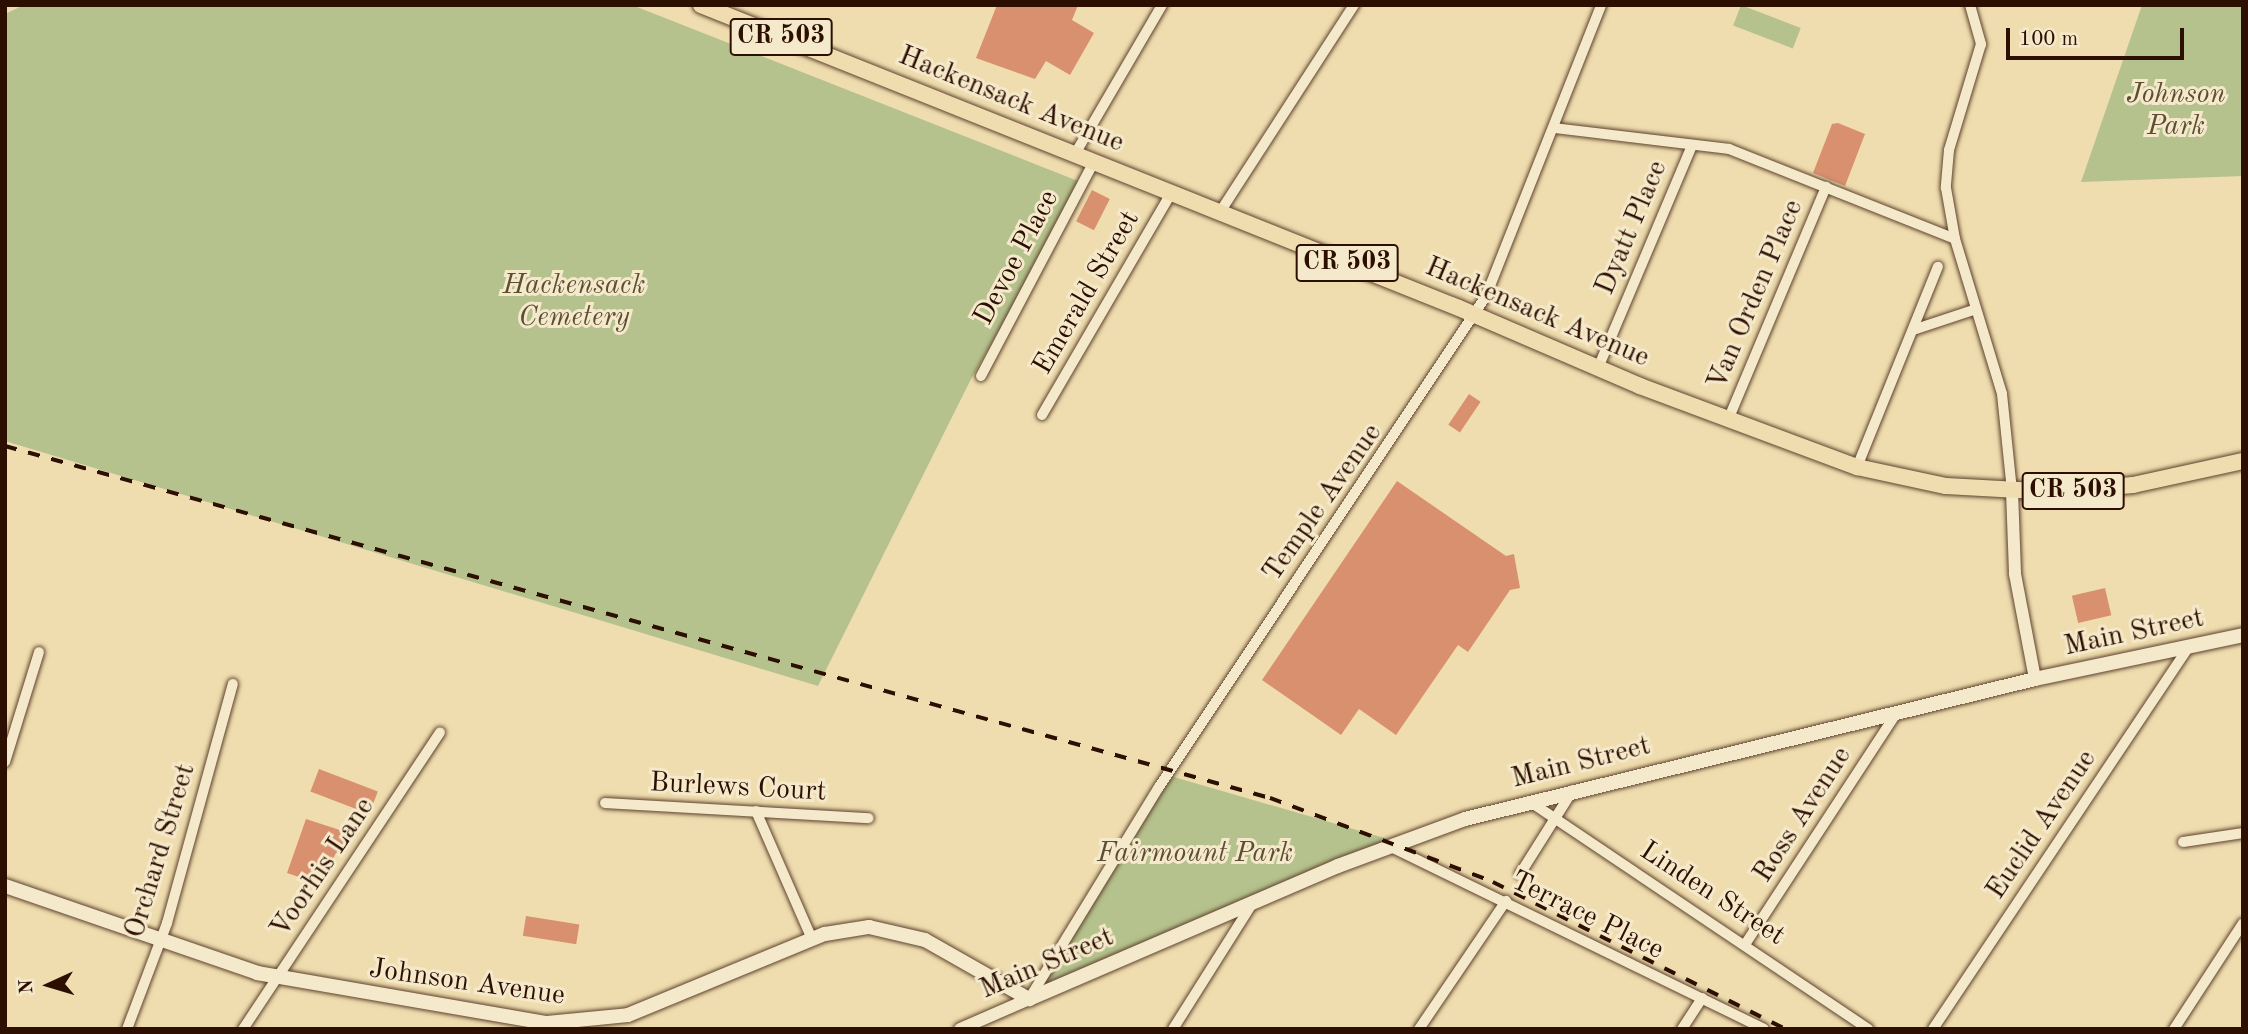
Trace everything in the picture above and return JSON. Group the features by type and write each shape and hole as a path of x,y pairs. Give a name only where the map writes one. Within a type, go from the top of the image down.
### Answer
{"main road":[{"name":"Hackensack Avenue","path":"701,5 1475,314 1598,368 1728,420 1857,467 1946,486 2012,491"},
{"name":"CR 503","path":"2012,491 2133,485 2243,461"},
{"name":"Main Street","path":"1029,999 1253,901 1390,846 1529,801 2035,679 2243,635"},
{"name":"Johnson Avenue","path":"5,886 278,977 573,1026 654,1008 811,939 869,927 908,933 1029,999"}],"street":[{"path":"1075,154 1162,5"},
{"path":"1220,212 1353,5"},
{"name":"Temple Avenue","path":"1029,999 1159,787 1475,314 1554,128 1601,5"},
{"path":"1970,5 1981,44 1946,165 1955,239 2002,394 2012,491 2015,574 2035,679"},
{"path":"1554,128 1729,149 1955,239"},
{"name":"Dyatt Place","path":"1598,368 1692,145"},
{"name":"Devoe Place","path":"981,376 1094,162"},
{"name":"Van Orden Place","path":"1728,420 1826,187"},
{"name":"Emerald Street","path":"1042,415 1171,193"},
{"path":"1857,467 1938,267"},
{"path":"1913,330 1976,309"},
{"name":"Euclid Avenue","path":"1933,1029 2189,647"},
{"path":"5,762 39,652"},
{"name":"Orchard Street","path":"127,1029 160,939 233,684"},
{"name":"Ross Avenue","path":"1746,943 1898,712"},
{"name":"Voorhis Lane","path":"243,1029 440,732"},
{"path":"1520,874 1573,789"},
{"name":"Linden Street","path":"1529,801 1746,943 1868,1029"},
{"name":"Burlews Court","path":"605,803 869,818"},
{"path":"756,811 811,939"},
{"path":"2183,842 2243,833"},
{"name":"Terrace Place","path":"1390,846 1764,1029"},
{"path":"1173,1029 1253,901"},
{"path":"1419,1029 1506,901"},
{"path":"2174,1029 2243,923"},
{"path":"1682,1029 1702,998"},
{"name":"Main Street","path":"960,1029 1029,999"}],"green space":[{"name":"Hackensack Cemetery","path":"24,5 632,5 1083,183 970,381 818,686 5,441 5,14"},
{"path":"1741,5 1801,28 1793,48 1733,26"},
{"name":"Johnson Park","path":"2142,5 2243,5 2243,176 2081,182"},
{"name":"Fairmount Park","path":"1167,775 1398,842 1029,999"}],"building":[{"path":"997,5 1078,5 1072,20 1094,33 1070,75 1046,61 1035,79 976,58"},
{"path":"1838,123 1865,134 1845,186 1813,173 1832,124"},
{"path":"1092,190 1110,199 1094,230 1076,221"},
{"path":"1469,394 1481,402 1460,433 1448,425"},
{"path":"1397,481 1506,556 1514,554 1520,588 1510,590 1468,652 1458,645 1396,735 1359,709 1341,735 1262,680"},
{"path":"2105,588 2111,615 2078,623 2072,596"},
{"path":"319,769 378,792 369,814 310,791"},
{"path":"306,819 349,833 342,855 336,853 320,884 287,873"},
{"path":"526,916 579,924 576,944 523,936"}],"railway":[{"path":"5,446 1270,798 1493,882 1785,1029"}]}
